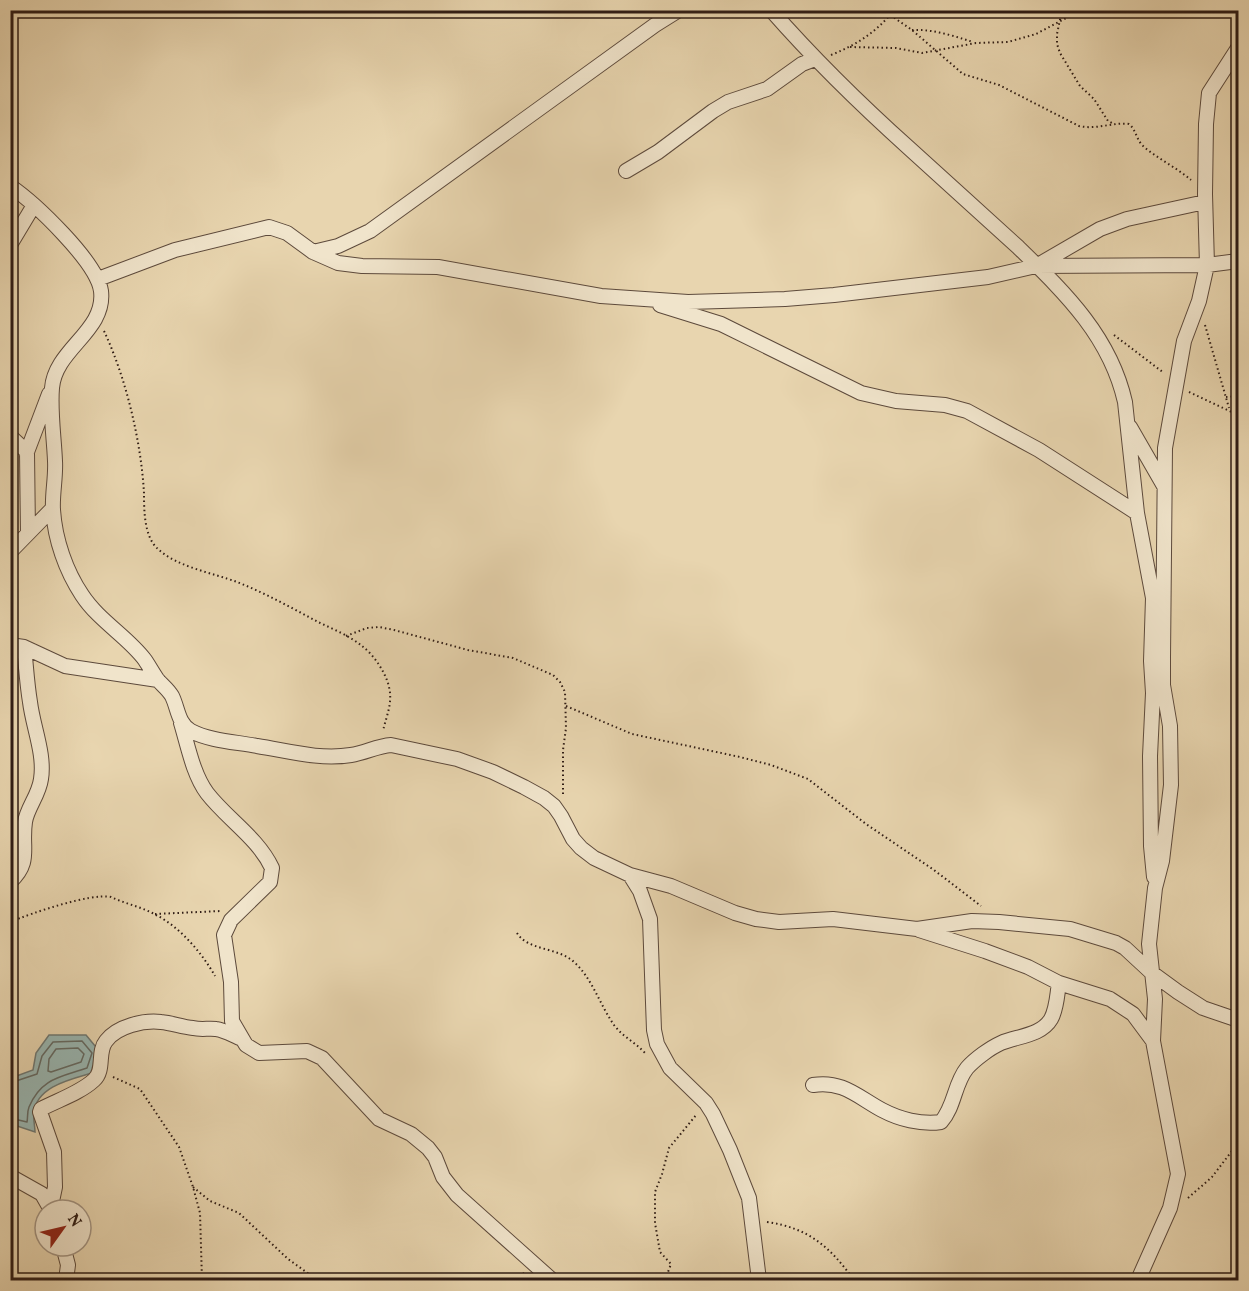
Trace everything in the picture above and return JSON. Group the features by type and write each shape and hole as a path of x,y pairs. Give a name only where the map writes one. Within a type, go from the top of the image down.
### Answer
{"street":[{"path":"313,252 346,243 370,231 679,10"},
{"path":"771,10 815,59 882,124 956,189 1056,284 1090,323 1112,365 1121,386 1128,423 1137,513 1154,598 1150,756 1151,846 1155,888"},
{"path":"1138,1281 1170,1208 1178,1174 1154,1041 1155,999 1149,937 1155,888 1162,861 1171,785 1170,726 1163,684 1165,448 1184,341 1199,301 1207,265 1205,198 1206,124 1209,93 1239,48"},
{"path":"626,171 658,152 713,111 729,102 767,89 798,66 815,59"},
{"path":"10,186 34,205 68,239 98,279 101,300 97,317 66,355 55,372 52,386 51,408 55,468 53,508 55,528 64,560 83,597 101,619 142,657 172,696 191,757 205,789 261,849 272,867 272,878 267,885 240,909 226,926 224,940 231,982 232,1021 249,1048 260,1053 307,1051 322,1058 379,1119 411,1134 428,1148 435,1157 443,1177 457,1195 552,1281"},
{"path":"1036,266 1100,229 1127,219 1205,198"},
{"path":"10,245 34,205"},
{"path":"98,279 175,250 269,227 287,233 327,259 346,264 438,267 601,297 688,302 824,296 988,277 1036,266 1207,265 1239,261"},
{"path":"641,299 721,324 861,393 896,401 945,405 967,411 1065,465 1137,513"},
{"path":"28,533 27,452 52,386"},
{"path":"1128,423 1164,486"},
{"path":"10,436 27,452"},
{"path":"10,552 53,508"},
{"path":"17,646 65,666 158,680"},
{"path":"10,882 20,873 24,865 25,818 36,796 41,779 41,760 17,646"},
{"path":"180,719 189,730 206,736 310,755 352,755 391,745 428,752 493,772 544,798 561,816 573,839 581,848 594,858 630,875 670,886 735,913 756,919 779,922 833,919 917,929 985,951 1029,968 1059,983 1110,999 1123,1006 1142,1023 1154,1041"},
{"path":"630,875 640,891 650,919 654,1030 657,1044 670,1068 706,1103 718,1123 748,1198 759,1281"},
{"path":"917,929 952,923 999,922 1070,929 1107,939 1125,948 1152,974 1203,1008 1239,1020"},
{"path":"813,1085 825,1083 840,1086 857,1093 883,1111 918,1122 941,1122 947,1115 960,1079 969,1066 1001,1043 1022,1037 1047,1025 1056,1005 1059,983"},
{"path":"53,1198 56,1171 54,1152 40,1112 41,1108 85,1086 95,1078 99,1073 102,1047 105,1041 118,1030 146,1022 160,1022 195,1029 217,1029 242,1039"},
{"path":"10,1176 42,1194 45,1198"},
{"path":"66,1258 68,1265 66,1281"}],"path":[{"path":"883,10 912,30 963,74 999,85 1079,126 1093,128 1126,123 1132,126 1143,146 1178,169 1205,198"},
{"path":"815,59 850,47 877,29 894,10"},
{"path":"1062,10 1057,44 1060,53 1080,86 1094,99 1108,121 1114,124"},
{"path":"850,47 896,48 922,53 976,43 1020,40 1070,16 1093,10"},
{"path":"912,30 922,29 976,43"},
{"path":"1199,301 1230,410"},
{"path":"97,317 114,353 134,424 143,477 149,537 157,549 201,571 261,592 364,646 381,668 390,688 389,713 380,746"},
{"path":"1090,323 1131,346 1161,370 1175,387 1239,415"},
{"path":"1226,397 1239,396"},
{"path":"346,636 367,628 379,627 468,650 513,658 552,675 560,682 565,692 566,706 561,816"},
{"path":"566,706 632,734 740,757 771,765 808,779 866,824 934,870 999,922"},
{"path":"10,922 33,913 106,896 155,914 169,922 208,964 218,982"},
{"path":"155,914 240,909"},
{"path":"517,933 524,941 560,953 576,964 609,1017 624,1036 639,1046 651,1059 670,1068"},
{"path":"99,1073 131,1084 144,1093 179,1147 193,1187 202,1229 202,1281"},
{"path":"665,1281 671,1264 660,1252 655,1223 655,1192 669,1148 706,1103"},
{"path":"1170,1208 1192,1196 1203,1186 1239,1143"},
{"path":"193,1187 210,1201 239,1213 288,1259 309,1274 314,1281"},
{"path":"752,1220 785,1224 807,1234 839,1259 854,1281"},
{"path":"506,1281 539,1268"}],"water":[{"path":"49,1035 86,1035 100,1052 92,1073 56,1085 41,1096 34,1113 35,1132 11,1124 11,1078 33,1070 36,1053"}]}
